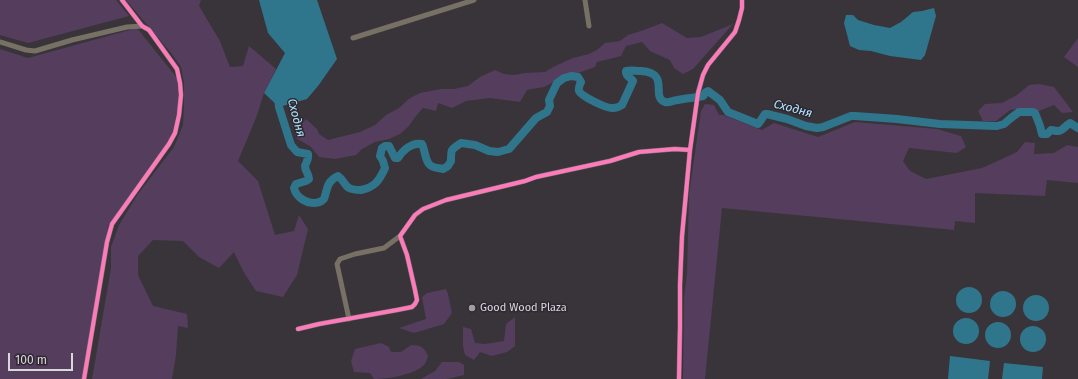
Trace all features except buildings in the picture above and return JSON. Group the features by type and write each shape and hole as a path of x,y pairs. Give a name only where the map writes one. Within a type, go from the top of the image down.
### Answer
{"street":[{"path":"84,379 107,242 112,224 169,144 175,133 179,115 181,95 177,69 149,30 142,26 122,0"},
{"path":"353,38 474,0"},
{"path":"585,0 589,26"},
{"path":"679,379 681,257 690,150 698,93 702,75 708,64 735,32 740,20 742,0"},
{"path":"0,42 26,50 35,51 72,40 120,29 142,26"},
{"path":"349,319 337,264 340,259 355,254 384,248 400,236 415,215 423,208 446,200 639,152 675,149 690,150"},
{"path":"298,329 405,308 415,304 417,300 408,255 400,236"}],"shaded area":[{"path":"0,0 116,0 129,16 28,43 0,35"},
{"path":"126,0 201,0 199,6 220,41 230,67 243,66 249,46 276,69 264,93 256,118 238,161 258,181 275,235 294,231 299,215 308,229 297,275 283,297 256,291 243,271 234,252 219,268 199,257 183,241 153,240 138,256 138,275 153,306 187,314 188,328 178,326 176,355 172,379 92,379 111,268 111,247 119,225 138,194 174,147 183,125 184,83 181,67 172,54"},
{"path":"662,23 687,38 701,37 733,24 693,69 683,74 674,68 670,60 650,51 642,42 626,46 621,56 597,62 595,67 567,75 544,87 527,90 520,102 490,98 466,101 452,108 438,103 436,111 423,108 409,126 400,134 389,139 375,142 362,149 356,155 335,159 319,157 311,147 296,138 295,132 306,119 317,129 319,134 328,140 360,132 375,125 386,115 399,108 410,98 420,93 468,86 480,77 495,70 504,74 513,75 545,72 573,58 589,54 597,50 605,43 620,41 628,35"},
{"path":"137,28 177,78 179,103 171,139 108,226 83,379 0,379 0,49 28,58"},
{"path":"1078,38 1078,67 1064,57"},
{"path":"1039,84 1054,87 1073,112 1062,113 1054,105 1039,111 1025,108 1010,110 996,121 983,121 978,111 985,104 1002,103 1017,95 1029,85"},
{"path":"705,104 714,105 719,115 723,115 762,130 774,123 818,137 855,122 937,129 961,136 966,147 957,153 909,148 903,161 910,171 926,179 982,168 1017,152 1025,142 1035,143 1034,154 1054,153 1067,145 1078,147 1078,183 1047,180 1045,196 975,193 975,223 955,221 954,230 722,208 705,379 683,379 684,298 687,273 689,194 701,111"},
{"path":"446,289 452,313 444,324 414,333 399,328 426,319 422,297 427,293"},
{"path":"515,317 515,346 507,352 492,356 480,352 474,360 465,355 463,346 463,327 471,329 475,343 485,344 504,341 506,324"},
{"path":"381,343 389,347 391,352 401,352 411,345 420,346 424,349 428,356 424,365 407,374 374,379 370,373 354,372 351,361 355,349"},
{"path":"442,362 459,362 464,365 464,375 447,379 421,379 435,371"}],"water":[{"path":"259,0 317,0 337,59 307,99 279,107 264,93 285,53 268,33"},
{"path":"934,8 936,16 925,55 921,60 859,50 850,46 844,23 846,15 853,15 858,20 890,28 901,22 913,12"},
{"path":"969,287 978,291 982,300 978,309 969,313 960,309 956,300 960,291"},
{"path":"1003,291 1012,295 1016,304 1012,313 1003,317 994,313 990,304 994,295"},
{"path":"1036,295 1045,299 1049,308 1045,317 1036,321 1027,317 1023,308 1027,299"},
{"path":"966,318 975,322 979,331 975,340 966,344 957,340 953,331 957,322"},
{"path":"998,322 1007,326 1011,335 1007,344 998,348 989,344 985,335 989,326"},
{"path":"1033,326 1042,330 1046,339 1042,348 1033,352 1024,348 1020,339 1024,330"},
{"path":"950,356 990,361 988,379 948,379"},
{"path":"1004,363 1043,367 1042,379 1002,379"}],"waterway":[{"name":"Сходня","path":"278,96 279,107 291,145 297,152 308,154 308,159 305,166 309,179 296,184 294,188 295,191 302,199 315,203 324,199 329,183 338,176 347,187 352,189 361,190 373,185 381,176 385,168 380,156 382,148 385,146 389,146 395,158 398,158 402,152 411,145 422,144 428,163 433,167 443,169 448,166 451,161 452,150 461,143 475,145 489,151 498,152 509,149 536,118 547,112 550,106 549,100 557,83 564,78 571,76 578,77 581,82 579,91 584,96 600,104 614,108 622,105 633,81 627,76 626,71 641,71 650,73 658,80 659,95 665,102 703,96 708,91 720,100 728,112 758,124 765,114 767,114 817,128 851,116 940,124 997,126 1004,124 1019,112 1033,112 1035,113 1042,134 1047,134 1051,130 1059,131 1070,123 1078,128"}],"cycle path":[{"path":"84,379 107,242 112,224 169,144 175,133 179,115 181,95 177,69 149,30 142,26 122,0"},
{"path":"679,379 682,236 690,150 698,93 703,75 708,65 735,32 742,8 742,0"},
{"path":"298,329 412,307 417,300 407,255 400,236 415,215 423,209 446,200 536,177 610,161 639,152 675,149 690,150"}],"place":[{"name":"Good Wood Plaza","path":"472,308"}]}
